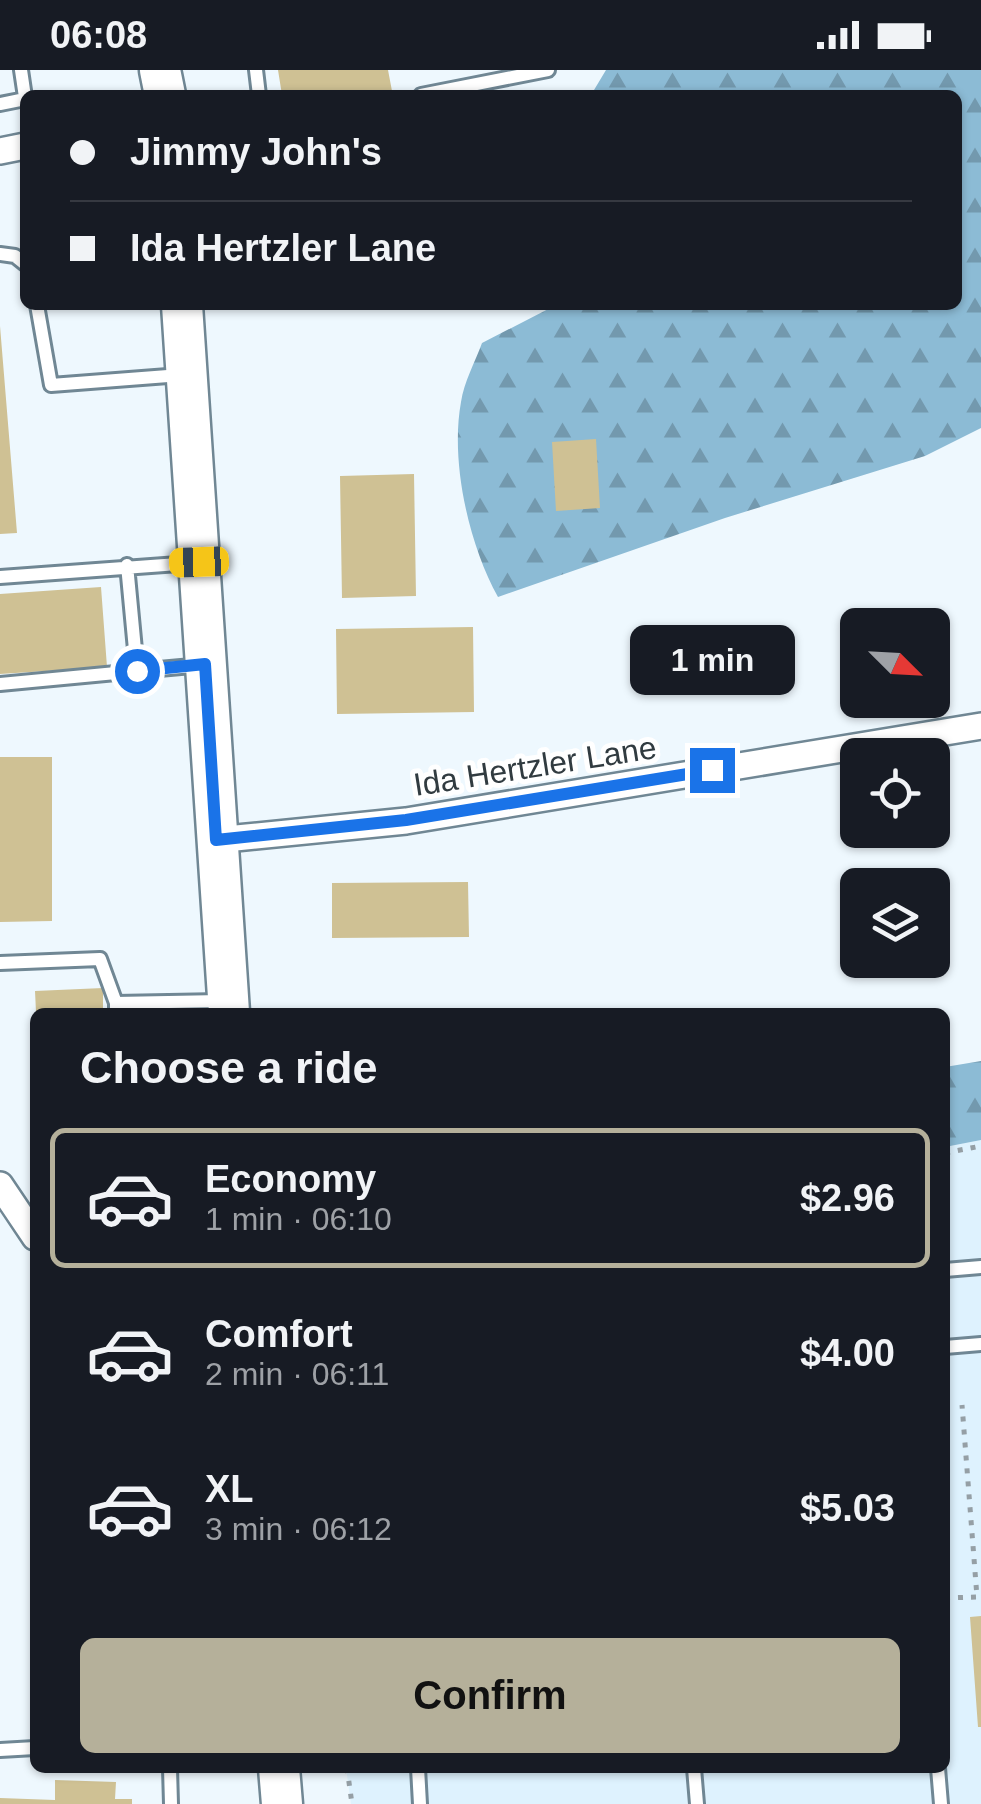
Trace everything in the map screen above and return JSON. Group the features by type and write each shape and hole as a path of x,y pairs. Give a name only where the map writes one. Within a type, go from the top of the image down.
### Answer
{"main road":[{"path":"182,310 229,1007"},
{"path":"280,1773 282,1804"}],"street":[{"name":"Ida Hertzler Lane","path":"216,840 406,820 981,726"},
{"path":"0,1185 30,1230"}],"lane":[{"path":"446,90 548,70"},
{"path":"39,310 51,386 188,374"},
{"path":"0,578 199,562"},
{"path":"128,565 137,671"},
{"path":"0,684 205,664"},
{"path":"0,963 100,959 116,1008 229,1007"},
{"path":"950,1269 981,1266"},
{"path":"950,1347 981,1344"},
{"path":"0,1750 30,1748"},
{"path":"170,1773 171,1804"},
{"path":"418,1773 420,1804"},
{"path":"694,1773 697,1804"},
{"path":"938,1773 941,1804"}],"path":[{"path":"950,1152 981,1146"},
{"path":"950,1598 977,1597 962,1406"},
{"path":"347,1773 352,1804"}],"shaded area":[{"path":"981,1140 981,1804 351,1804 347,1773 950,1773 950,1146"}],"green space":[{"path":"606,70 981,70 981,428 925,456 725,518 498,597 471,528 458,450 462,395 482,343 546,310 962,310 962,90 594,90"},
{"path":"981,1061 981,1140 950,1146 950,1066"}],"building":[{"path":"278,70 388,70 392,90 281,90"},
{"path":"0,326 17,533 0,534"},
{"path":"596,439 600,508 556,511 552,442"},
{"path":"414,474 416,596 342,598 340,476"},
{"path":"101,587 107,667 0,674 0,594"},
{"path":"473,627 474,712 337,714 336,629"},
{"path":"0,757 52,757 52,921 0,922"},
{"path":"468,882 469,937 332,938 332,883"},
{"path":"103,988 103,1008 36,1008 35,991"},
{"path":"981,1616 981,1727 978,1727 970,1617"},
{"path":"55,1780 116,1782 115,1799 132,1799 132,1804 0,1804 0,1798 55,1800"}],"route":[{"path":"137,671 205,664 216,840 406,820 712,770"}]}
